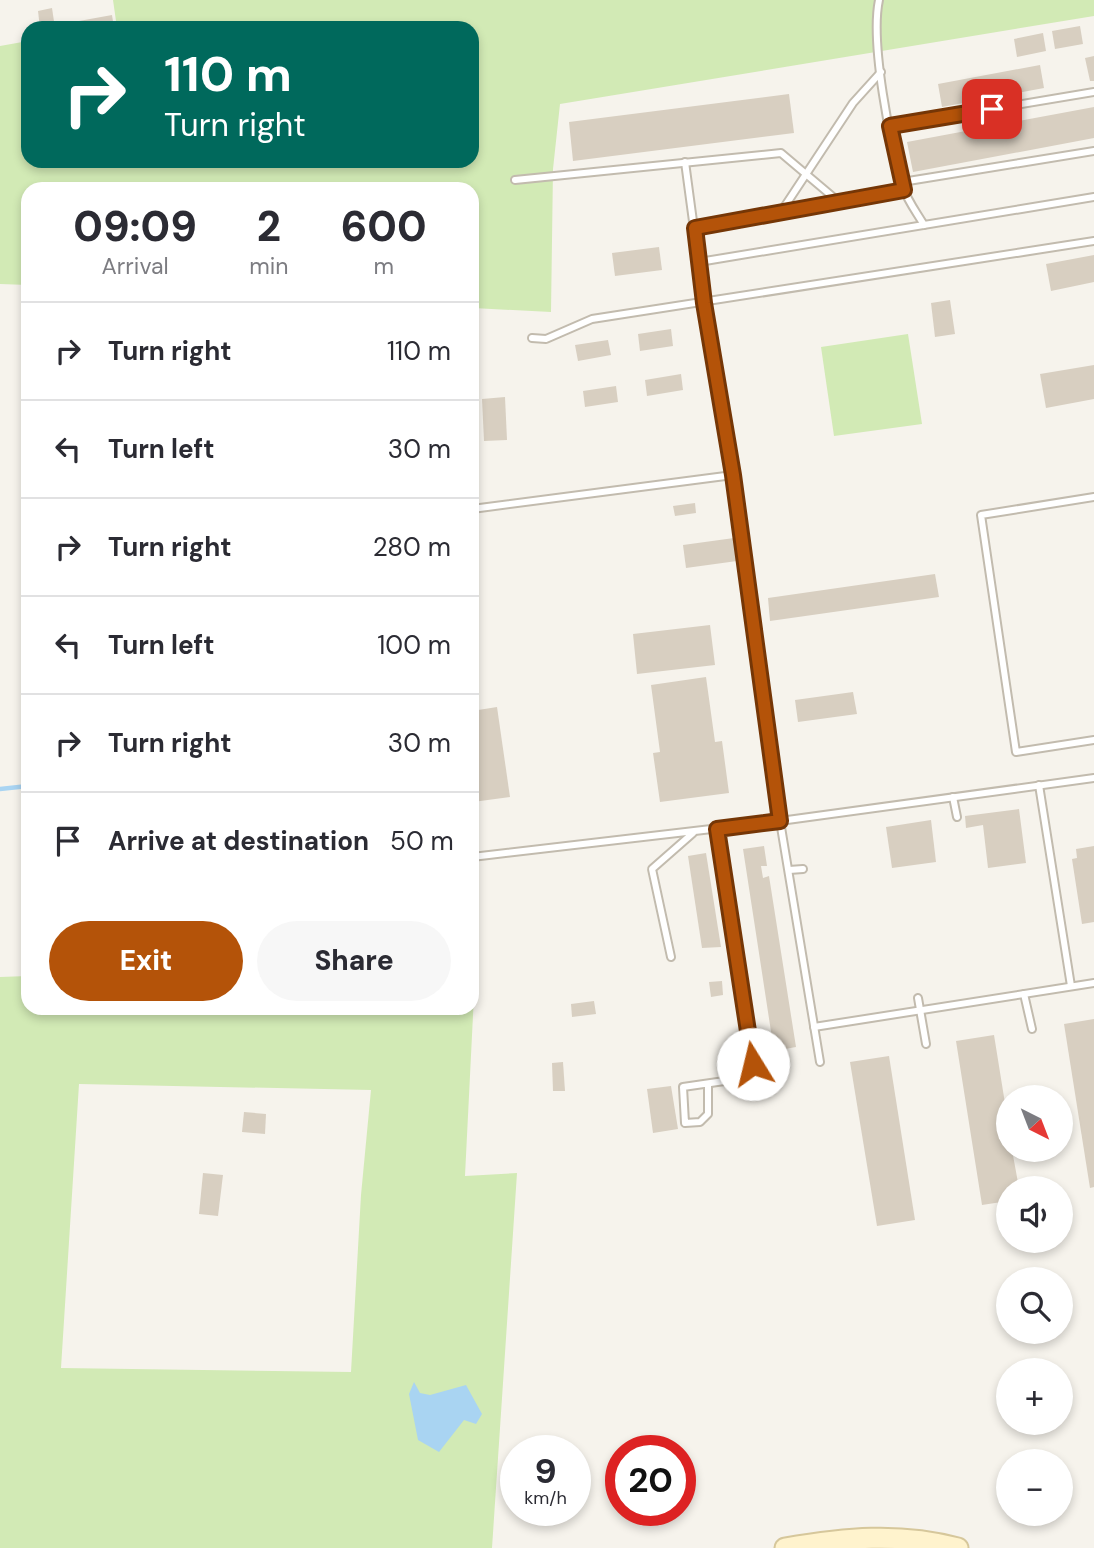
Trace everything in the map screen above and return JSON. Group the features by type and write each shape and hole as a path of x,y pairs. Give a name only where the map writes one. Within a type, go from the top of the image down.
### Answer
{"street":[{"path":"785,1548 864,1537 894,1537 958,1548"}],"lane":[{"path":"879,0 876,15 881,72 890,126 904,190 924,225"},
{"path":"781,212 853,103 881,72"},
{"path":"890,126 1094,92"},
{"path":"902,182 1094,151"},
{"path":"514,180 781,153 839,202"},
{"path":"685,162 704,303 733,475 780,821 820,1062"},
{"path":"695,228 904,190"},
{"path":"699,262 1094,197"},
{"path":"532,338 555,336 592,319 1094,241"},
{"path":"479,508 733,475"},
{"path":"1094,497 981,515 1016,752 1094,740"},
{"path":"479,856 694,832 1094,778"},
{"path":"1039,785 1071,986"},
{"path":"953,797 957,817"},
{"path":"708,1084 708,1114 700,1122 685,1123 683,1087 745,1079 752,1072 753,1064 717,829"},
{"path":"671,957 652,869 694,832"},
{"path":"789,870 803,869"},
{"path":"814,1027 1094,983"},
{"path":"1024,994 1032,1029"},
{"path":"918,998 926,1044"}],"green space":[{"path":"113,0 1094,0 1094,16 560,104 553,169 551,312 479,308 479,182 21,182 21,285 0,284 0,46 21,42 21,168 479,168 479,21 116,21"},
{"path":"908,334 922,424 834,436 821,347"},
{"path":"21,976 21,1015 473,1015 465,1176 517,1173 492,1548 0,1548 0,977","holes":["79,1084 371,1090 361,1195 351,1372 61,1368"]}],"water":[{"path":"414,1382 420,1393 430,1395 466,1385 482,1414 476,1424 464,1420 439,1452 418,1440 409,1394"}],"building":[{"path":"52,8 54,21 39,21 38,11"},
{"path":"112,15 113,21 79,21"},
{"path":"1080,26 1083,44 1055,49 1052,31"},
{"path":"1043,33 1046,51 1017,57 1014,39"},
{"path":"1094,56 1094,81 1090,81 1085,58"},
{"path":"1040,65 1044,88 942,107 938,84"},
{"path":"789,94 794,133 573,161 569,122"},
{"path":"1094,107 1094,138 913,172 907,142"},
{"path":"659,247 662,270 615,276 612,253"},
{"path":"1094,255 1094,282 1051,291 1046,264"},
{"path":"950,300 955,334 935,337 931,303"},
{"path":"671,329 673,346 640,351 638,334"},
{"path":"608,340 611,355 578,361 575,345"},
{"path":"1094,365 1094,399 1046,408 1040,374"},
{"path":"681,374 683,390 647,396 645,380"},
{"path":"616,386 618,402 585,407 583,391"},
{"path":"505,397 507,440 484,441 482,399"},
{"path":"695,503 696,513 675,516 673,506"},
{"path":"734,538 737,561 686,568 683,545"},
{"path":"935,574 939,597 770,621 768,598"},
{"path":"710,625 715,665 637,674 633,634"},
{"path":"706,677 715,742 722,741 729,793 660,802 653,753 660,752 651,685"},
{"path":"853,692 857,714 798,722 795,700"},
{"path":"497,707 510,797 479,801 479,710"},
{"path":"1019,809 1026,863 988,868 983,825 966,828 965,816"},
{"path":"931,820 936,862 892,868 886,827"},
{"path":"764,846 767,866 761,866 763,878 769,876 796,1047 774,1051 743,849"},
{"path":"1094,846 1094,922 1082,924 1072,859 1077,858 1076,849"},
{"path":"706,853 721,947 702,948 688,856"},
{"path":"722,981 723,995 711,997 709,982"},
{"path":"594,1001 596,1014 572,1017 571,1004"},
{"path":"1094,1019 1094,1187 1090,1188 1064,1024"},
{"path":"994,1035 1002,1085 996,1085 996,1162 1014,1162 1017,1176 996,1176 996,1203 982,1205 956,1041"},
{"path":"889,1056 915,1220 877,1226 850,1062"},
{"path":"563,1062 565,1091 553,1091 552,1063"},
{"path":"671,1086 678,1129 653,1133 647,1089"},
{"path":"244,1112 266,1114 265,1134 242,1132"},
{"path":"203,1173 223,1175 218,1216 199,1214"}],"waterway":[{"path":"0,789 21,787"}],"route":[{"path":"753,1064 717,829 780,821 733,475 704,303 695,228 904,190 890,126 992,109"}]}
